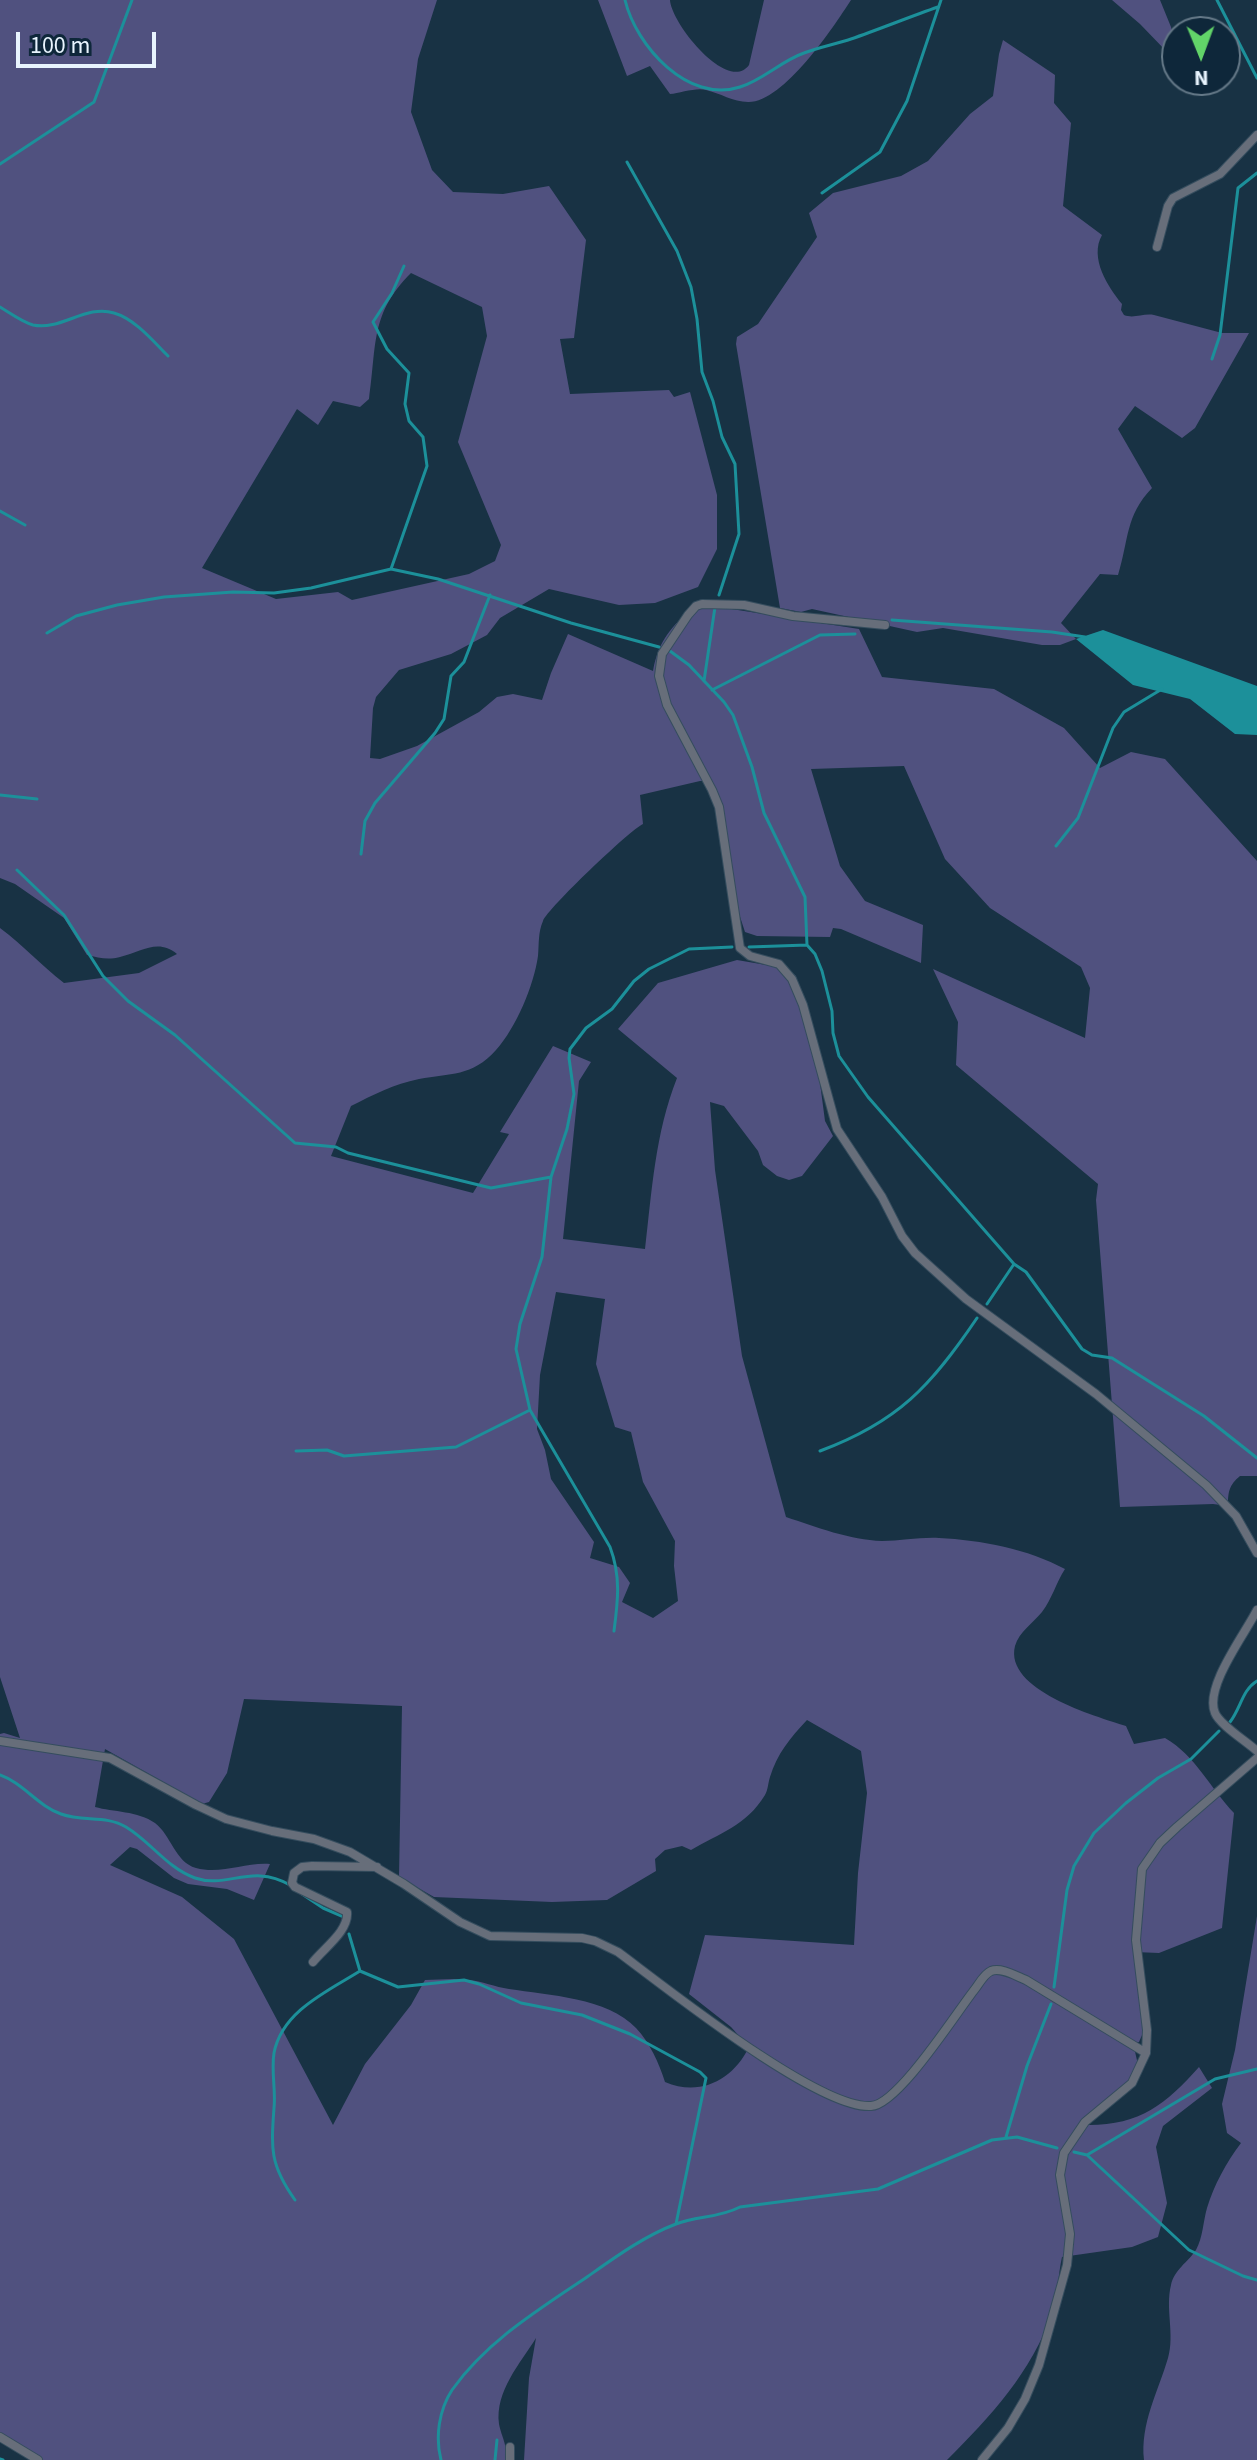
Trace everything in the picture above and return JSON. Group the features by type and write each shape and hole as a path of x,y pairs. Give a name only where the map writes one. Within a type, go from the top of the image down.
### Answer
{"street":[{"path":"1157,247 1173,198 1220,174 1257,135"},
{"path":"885,625 793,616 744,605 702,604 688,615 662,654 659,667 661,690 719,807 740,948 750,956 779,964 792,979 803,1005 837,1129 915,1253 966,1299 1096,1394 1206,1485 1236,1516 1257,1553"},
{"path":"1257,1610 1222,1671 1213,1696 1213,1708 1218,1718 1257,1751"},
{"path":"0,1741 110,1758 226,1819 329,1844 378,1867 460,1922 490,1936 582,1938 607,1945 772,2064 817,2089 852,2103 876,2106 889,2099 926,2056 963,2003 985,1976 994,1970 1026,1980 1146,2053"},
{"path":"982,2460 1008,2428 1025,2399 1039,2365 1067,2265 1070,2234 1061,2187 1064,2153 1085,2122 1132,2083 1146,2053 1147,2030 1136,1940 1142,1869 1153,1851 1177,1827 1257,1758"},
{"path":"313,1962 343,1929 348,1918 342,1908 295,1887 292,1883 294,1873 302,1867 312,1866 378,1867"},
{"path":"0,2437 38,2460"},
{"path":"510,2447 510,2460"}],"shaded area":[{"path":"0,0 437,0 418,59 411,112 432,170 453,192 503,194 549,186 586,240 574,338 560,339 570,394 669,390 674,397 690,392 717,495 717,549 698,587 655,603 619,605 549,589 500,618 487,635 451,654 399,670 376,697 370,758 380,759 417,746 479,712 497,697 513,694 542,700 568,634 653,671 659,650 673,627 694,605 706,605 859,629 882,677 994,689 1064,728 1100,768 1131,752 1165,759 1257,861 1257,1476 1240,1476 1236,1479 1230,1489 1228,1506 1120,1507 1096,1200 1098,1184 956,1065 958,1022 933,969 1085,1038 1090,988 1081,967 990,908 945,859 904,766 811,769 840,866 865,901 923,925 921,963 841,929 833,928 830,937 757,936 745,932 729,883 719,819 708,781 640,795 643,824 590,870 543,921 536,967 528,993 517,1018 496,1050 469,1069 401,1084 351,1106 331,1156 473,1193 509,1134 500,1132 553,1046 591,1062 579,1081 563,1239 645,1249 659,1141 677,1078 618,1029 658,983 737,960 780,965 796,976 804,1025 817,1060 825,1121 833,1136 802,1176 789,1180 777,1176 763,1165 758,1151 724,1106 710,1102 715,1170 742,1356 786,1517 870,1540 939,1538 988,1543 1036,1556 1065,1569 1045,1607 1015,1646 1015,1662 1023,1676 1055,1699 1126,1726 1134,1744 1165,1738 1176,1745 1234,1813 1222,1928 1159,1953 1135,1952 1145,2028 1139,2042 1133,2043 1139,2069 1131,2083 1085,2125 1121,2122 1150,2111 1199,2067 1212,2088 1163,2126 1156,2147 1167,2203 1158,2237 1132,2247 1062,2257 1052,2313 1033,2355 994,2410 947,2460 524,2460 529,2378 536,2338 510,2378 501,2400 499,2424 506,2460 35,2460 0,2434 0,1734 20,1738 0,1677 0,928 64,983 139,973 177,954 170,949 156,947 116,958 87,955 64,918 15,884 0,878","holes":["411,273 482,307 487,336 458,442 501,545 495,561 469,574 352,600 338,592 276,599 202,568 297,409 318,425 333,401 360,407 369,399 382,316 388,302","556,1292 605,1299 596,1364 615,1427 631,1432 643,1482 675,1541 678,1601 653,1618 622,1602 630,1583 619,1567 590,1558 594,1542 551,1479 537,1429 540,1375","244,1699 402,1706 399,1877 434,1897 552,1902 607,1900 656,1871 655,1859 665,1850 682,1846 691,1850 732,1828 750,1814 765,1795 780,1754 807,1720 861,1751 867,1793 854,1945 705,1935 689,1994 731,2027 749,2047 725,2077 691,2088 665,2082 654,2054 641,2034 610,2010 559,1996 473,1981 425,1980 411,2005 365,2064 333,2125 234,1939 182,1897 110,1865 130,1847 174,1878 188,1884 227,1889 254,1900 270,1864 215,1870 196,1868 183,1860 155,1823 133,1814 95,1807 105,1749 202,1804 209,1802 227,1773"]},
{"path":"598,0 670,0 680,24 702,52 728,70 740,71 749,65 764,0 851,0 820,45 791,78 762,99 748,102 702,89 670,94 650,66 627,76"},
{"path":"1112,0 1160,0 1167,16 1161,16 1161,46"},
{"path":"1003,40 1055,75 1054,103 1071,123 1063,206 1102,235 1099,262 1106,281 1122,304 1124,315 1154,315 1222,333 1249,333 1195,428 1182,438 1135,406 1118,429 1152,488 1132,519 1118,575 1100,574 1061,623 1076,639 1060,645 1042,645 943,628 917,632 812,609 801,612 780,608 737,337 758,324 817,237 809,213 833,193 901,176 928,161 970,114 993,96"},
{"path":"1103,630 1257,686 1257,735 1235,734 1190,699 1133,685 1076,639"},
{"path":"1257,1916 1257,2460 1144,2460 1147,2421 1170,2349 1169,2294 1173,2280 1196,2250 1213,2191 1241,2143 1227,2133 1222,2104 1235,2050"}],"waterway":[{"path":"0,164 94,102 132,0"},
{"path":"625,0 640,35 667,67 702,87 721,90 748,84 804,53 938,7"},
{"path":"822,193 880,152 907,101 941,0"},
{"path":"1217,0 1257,78"},
{"path":"627,162 677,251 691,287 702,372 722,437 735,464 739,534 719,595"},
{"path":"1212,359 1220,335 1238,188 1257,173"},
{"path":"391,569 427,466 423,437 409,421 405,404 409,373 387,349 373,322 392,293 404,266"},
{"path":"0,307 29,324 43,326 93,312 114,313 136,325 168,356"},
{"path":"0,511 25,525"},
{"path":"47,633 76,616 117,605 164,597 233,592 274,593 311,588 391,569 438,579 571,623 659,647"},
{"path":"361,854 365,821 375,803 444,719 451,676 464,662 490,595"},
{"path":"704,681 715,607"},
{"path":"892,620 1085,637"},
{"path":"712,690 820,635 855,634"},
{"path":"670,651 689,665 733,715 752,767 764,813 805,897 807,945 815,954 822,971 839,1056 868,1097 1014,1264 1026,1272 1082,1349 1092,1355 1112,1358 1204,1416 1257,1458"},
{"path":"1056,846 1078,818 1113,728 1124,712 1162,689"},
{"path":"0,795 37,799"},
{"path":"17,870 64,915 103,976 128,1001 175,1035 295,1143 336,1147 348,1153 491,1188 551,1177"},
{"path":"749,947 807,945"},
{"path":"614,1631 618,1589 610,1547 530,1410 516,1349 520,1324 542,1257 551,1177 567,1129 574,1094 570,1049 586,1028 612,1009 634,981 649,969 689,949 732,947"},
{"path":"987,1304 1014,1264"},
{"path":"820,1451 871,1428 910,1399 944,1363 977,1318"},
{"path":"296,1451 327,1450 344,1456 456,1447 530,1410"},
{"path":"1230,1722 1248,1689 1257,1681"},
{"path":"1054,1987 1067,1890 1074,1866 1094,1833 1158,1778 1191,1759 1219,1731"},
{"path":"0,1775 61,1814 110,1821 126,1827 176,1868 195,1878 218,1881 264,1876 290,1885"},
{"path":"302,1894 344,1917"},
{"path":"349,1934 360,1971"},
{"path":"360,1971 398,1987 464,1980 479,1984 521,2003 582,2015 630,2034 700,2072 706,2078 676,2224"},
{"path":"295,2200 281,2177 274,2156 274,2053 286,2025 296,2014 360,1971"},
{"path":"1006,2137 1027,2066 1051,2004"},
{"path":"1087,2155 1215,2079 1257,2069"},
{"path":"441,2460 438,2442 441,2415 452,2390 481,2356 532,2314 652,2235 684,2221 740,2207 878,2189 992,2140 1017,2137 1057,2148"},
{"path":"1074,2152 1087,2155 1189,2250 1257,2280"},
{"path":"495,2460 497,2440"}]}
